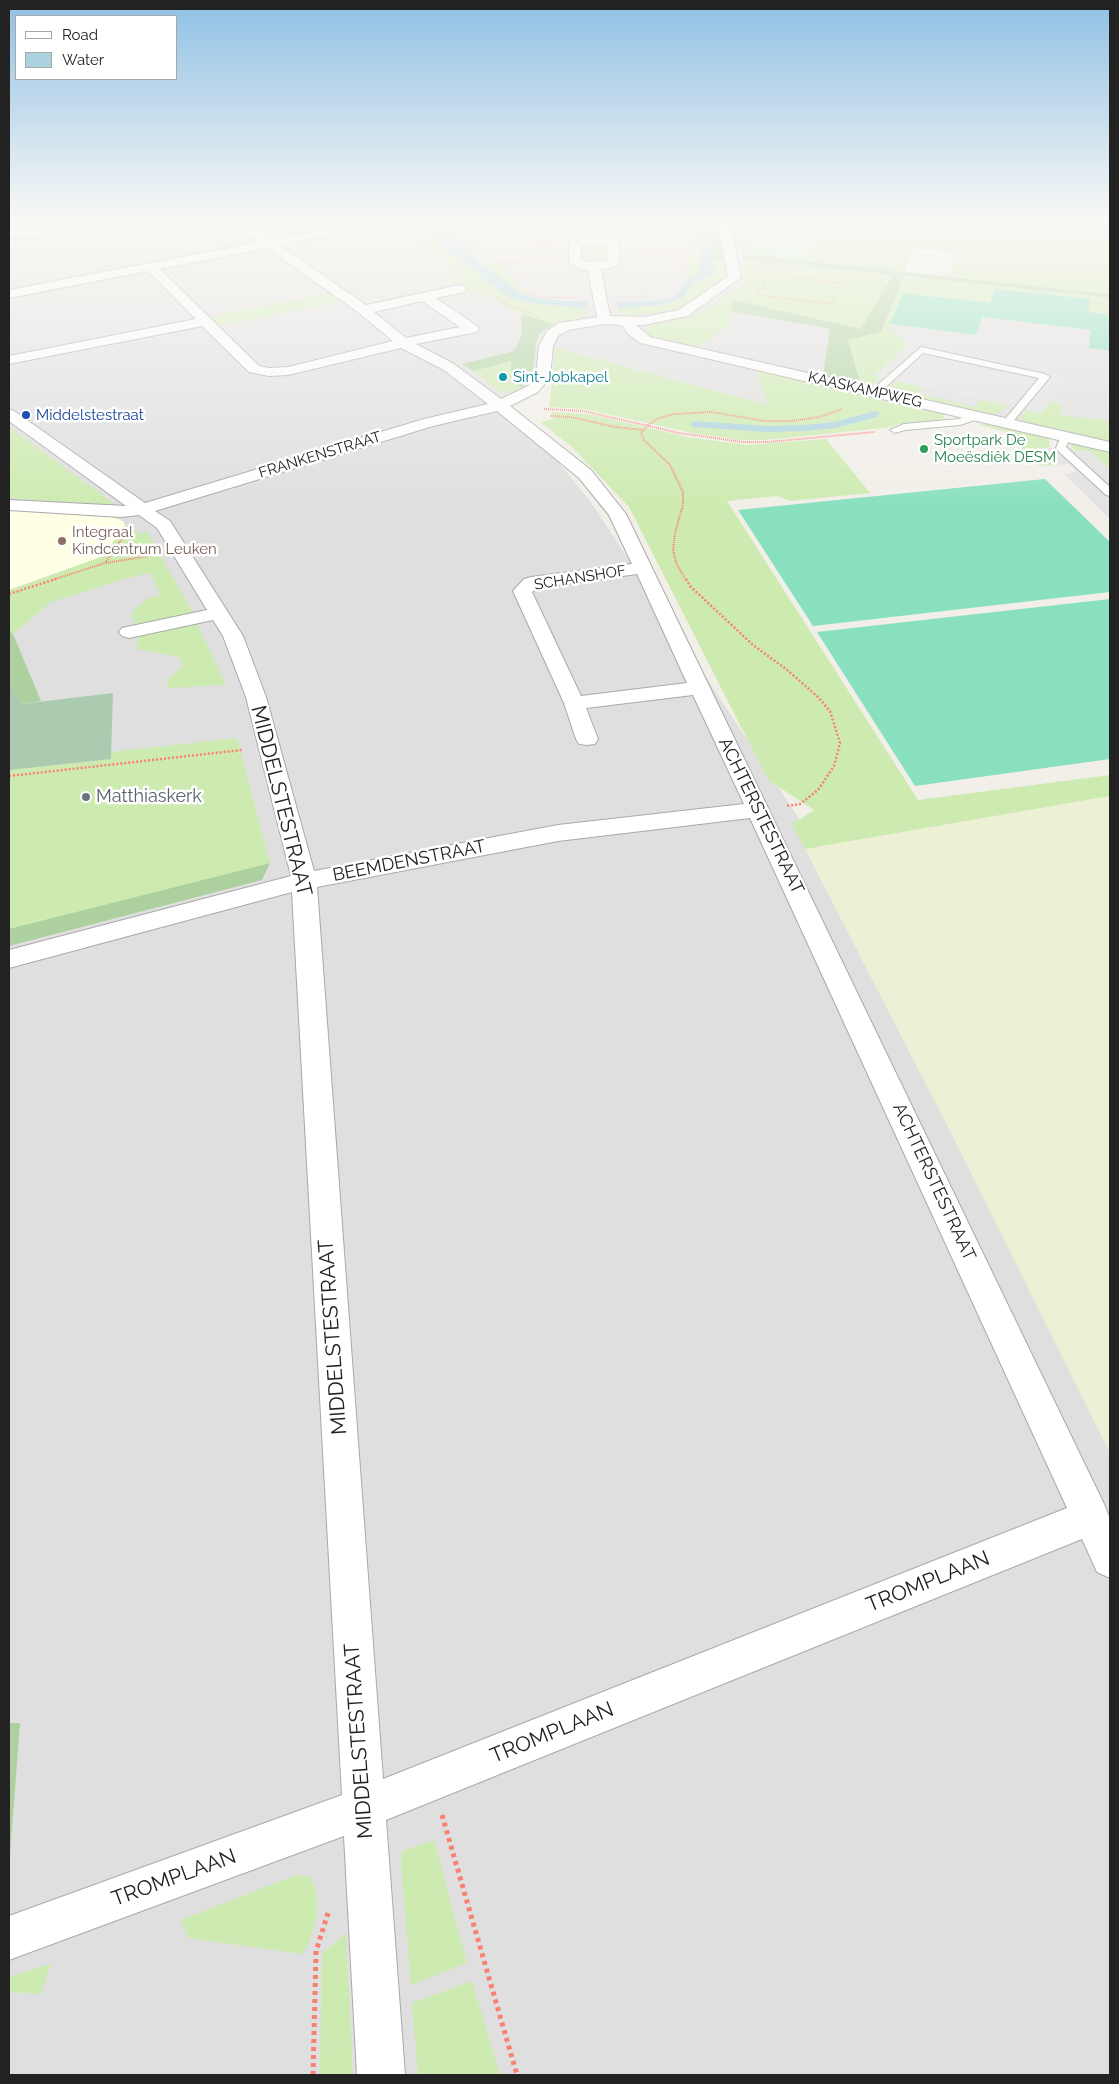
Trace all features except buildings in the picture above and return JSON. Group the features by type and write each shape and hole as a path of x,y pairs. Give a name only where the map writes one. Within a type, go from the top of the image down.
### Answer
{"street":[{"path":"200,316 254,369 269,372 288,371 403,343 472,330 452,316"},
{"name":"ACHTERSTESTRAAT","path":"371,316 403,343 449,367 530,429 585,474 617,514 1110,1559"},
{"name":"FRANKENSTRAAT","path":"9,505 121,512 143,509 428,422 499,406 533,389 543,377 545,351 552,334 564,326 604,320 644,321 667,316"},
{"path":"9,360 205,321"},
{"name":"KAASKAMPWEG","path":"627,322 632,330 646,340 1110,446"},
{"name":"MIDDELSTESTRAAT","path":"9,414 164,525 232,636 256,697 304,881 381,2075"},
{"name":"SCHANSHOF","path":"587,739 574,702 522,590 531,583 644,568"},
{"path":"129,632 218,613"},
{"path":"574,702 699,688"},
{"name":"BEEMDENSTRAAT","path":"9,959 304,881 558,833 758,810"},
{"name":"TROMPLAAN","path":"9,1938 363,1808 1091,1517"}],"lane":[{"path":"869,391 921,350 1046,377 1007,422"},
{"path":"895,430 904,427 960,422 978,416"},
{"path":"1066,436 1061,448 1110,493"}],"path":[{"path":"758,810 800,804 818,790 834,766 840,743 837,729 830,712 818,697 786,669 753,645 690,586 676,564 673,550 675,533 683,505 683,492 670,465 644,440 641,433 647,426 657,420 674,414 695,412 727,414 764,421 806,420 832,414 869,391"},
{"path":"499,406 583,411 647,426 743,442 768,442 895,430"},
{"path":"530,429 544,416 557,416 615,427 644,430"},
{"path":"105,563 143,509"},
{"path":"9,594 105,563 180,551"},
{"path":"9,776 269,747"},
{"path":"432,1781 517,2075"},
{"path":"313,2075 316,1951 331,1906"}],"shaded area":[{"path":"9,316 1110,316 1110,451 756,369 780,436 554,368 541,388 508,401 590,501 1110,1291 1110,2075 9,2075"},
{"path":"909,345 930,349 921,357 1025,380 1034,370 1071,378 1041,413 874,375"},
{"path":"1069,446 1076,452 1090,451 1106,466 1110,466 1110,519 1064,474 1077,472 1069,464 1053,465 1036,449"},
{"name":"Integraal Kindcentrum Leuken","path":"9,509 109,516 123,521 125,525 104,556 9,590"},
{"path":"9,683 21,704 113,693 111,759 9,770"},
{"path":"1110,796 1110,1453 950,1131 805,849"}],"green space":[{"path":"211,316 266,316 212,327 202,318"},
{"path":"521,316 528,316 554,324 539,334 532,379 522,387 512,383 511,361 473,371 462,364 514,351 522,334"},
{"path":"528,316 587,316 554,324"},
{"path":"685,316 731,316 730,324 698,347 656,338 648,334 644,329 652,323 676,320"},
{"path":"760,316 805,316 861,329 869,316 887,316 881,332 848,340 861,386 823,376 830,329"},
{"path":"805,316 869,316 861,329"},
{"path":"887,316 894,316 889,328 909,345 874,375 881,377 873,384 861,386 847,340 881,332"},
{"path":"893,316 1110,316 1110,351 1089,348 1091,330 982,317 976,335 890,324"},
{"path":"556,348 768,405 756,369 942,413 945,418 939,421 899,424 892,427 766,440 742,440 692,433 584,409 549,407"},
{"path":"512,361 512,383 522,387 509,392 502,393 473,371"},
{"path":"897,381 923,387 918,393 974,407 981,400 1007,405 1001,412 991,415 895,395 889,391 889,387"},
{"path":"1050,402 1061,404 1061,415 1110,421 1110,443 1030,424 1020,418 1026,410 1041,413"},
{"path":"551,412 588,414 688,437 747,445 826,439 870,493 790,501 777,496 727,501 918,800 1110,775 1110,796 805,849 792,824 814,810 768,780 629,507 572,447 540,422 552,419"},
{"path":"992,423 1042,435 1049,439 1050,447 1037,449 1053,465 1039,466 1004,431 978,425"},
{"path":"9,427 117,506 9,498"},
{"path":"1074,442 1110,451 1110,466 1106,466 1090,451 1076,452 1068,443"},
{"path":"1045,479 1110,542 1110,592 813,626 738,510"},
{"path":"125,525 140,534 147,532 193,613 136,625 131,613 148,598 161,595 150,573 51,602 13,634 9,631 9,590 104,556"},
{"path":"1110,599 1110,759 915,786 817,632"},
{"path":"196,621 226,685 168,688 167,680 183,666 178,657 136,649 140,633"},
{"path":"9,631 13,634 41,701 20,704 9,683"},
{"path":"237,738 270,863 9,929 9,770 110,759 111,752"},
{"path":"270,863 262,880 9,946 9,929"},
{"path":"9,1723 20,1723 9,1868"},
{"path":"434,1840 467,1963 411,1985 401,1865 402,1851"},
{"path":"296,1875 310,1877 317,1893 317,1916 309,1943 302,1954 188,1938 181,1920"},
{"path":"346,1933 353,2075 320,2075 322,1954"},
{"path":"51,1964 41,1994 9,1992 9,1977"},
{"path":"472,1981 500,2075 418,2075 412,2003"}],"waterway":[{"path":"694,424 768,429 804,428 835,425 876,414"}],"place":[{"name":"Sint-Jobkapel","path":"503,377"},
{"name":"Middelstestraat","path":"26,415"},
{"name":"Sportpark De Moeësdiêk DESM","path":"924,449"},
{"name":"Integraal Kindcentrum Leuken","path":"62,541"},
{"name":"Matthiaskerk","path":"86,797"}]}
